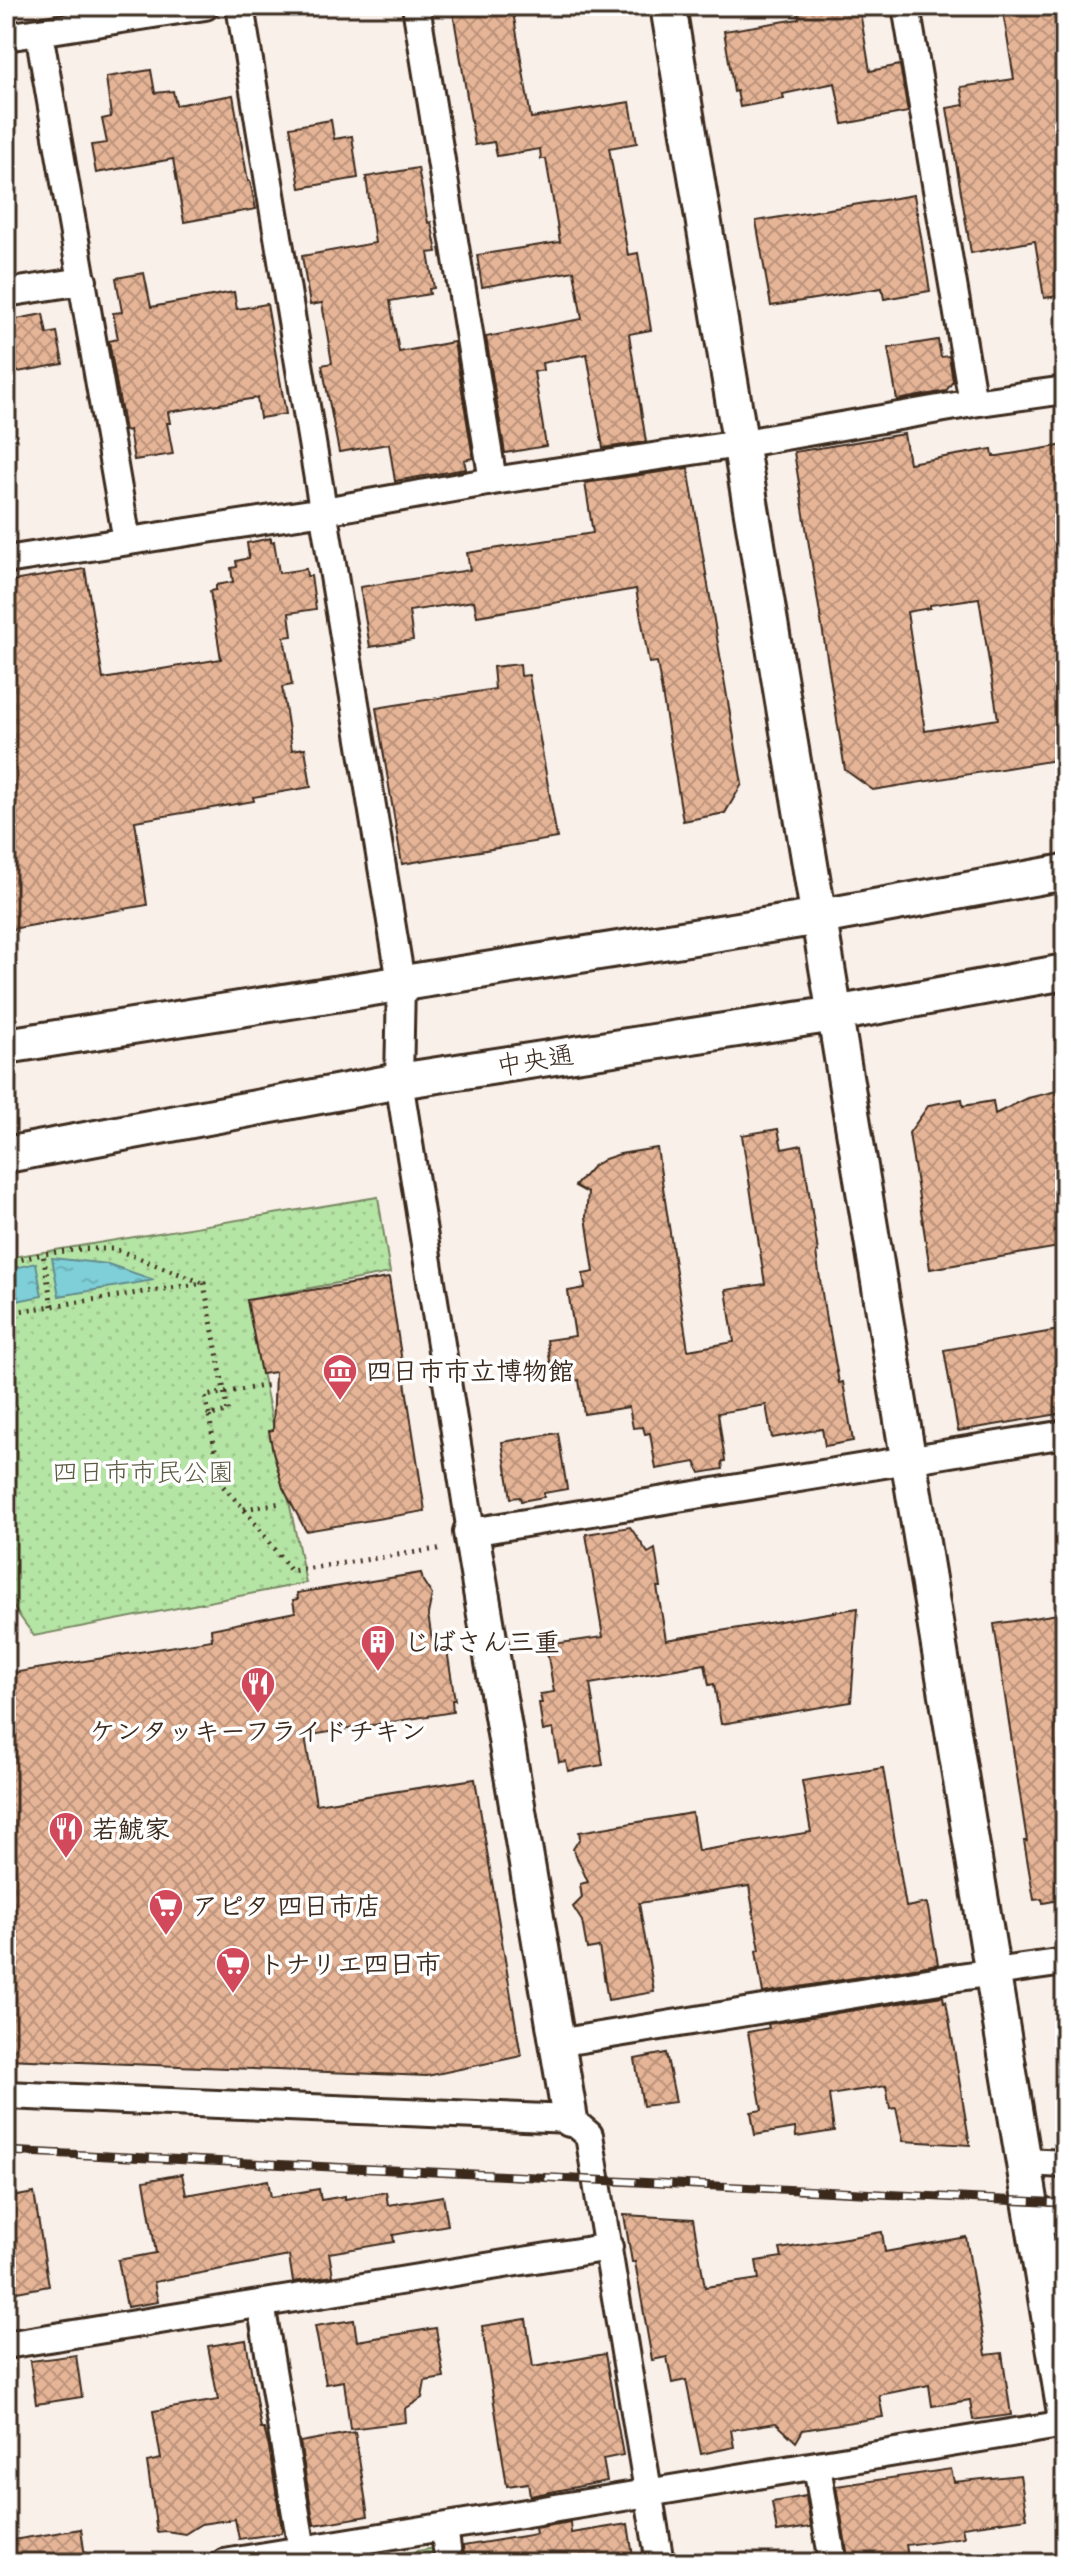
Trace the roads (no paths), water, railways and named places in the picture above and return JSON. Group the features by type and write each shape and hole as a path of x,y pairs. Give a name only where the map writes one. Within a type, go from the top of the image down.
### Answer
{"street":[{"path":"6,37 205,6"},
{"path":"240,6 401,982 399,1081 458,1540 570,2119"},
{"path":"416,6 493,481"},
{"path":"668,6 1025,2162 1050,2220 1065,2413"},
{"path":"906,6 973,403"},
{"path":"39,32 127,541"},
{"path":"6,293 83,281"},
{"path":"6,560 1065,390"},
{"path":"6,1046 820,917 1065,872"},
{"name":"中央通","path":"6,1155 399,1081 835,1014 1065,972"},
{"path":"458,1540 1065,1434"},
{"path":"557,2043 1065,1962"},
{"path":"6,2095 570,2119 589,2135 660,2563"},
{"path":"1025,2162 1065,2164"},
{"path":"6,2345 609,2247"},
{"path":"261,2304 301,2554"},
{"path":"224,2563 301,2554 444,2527 1065,2424"},
{"path":"817,2466 833,2563"},
{"path":"444,2527 449,2563"}],"water":[{"path":"52,1258 108,1264 154,1280 59,1296"},
{"path":"36,1263 42,1296 6,1303 6,1270"}],"railway":[{"path":"6,2151 1065,2203"}],"place":[{"name":"四日市市立博物館","path":"340,1402"},
{"name":"じばさん三重","path":"378,1673"},
{"name":"ケンタッキーフライドチキン","path":"258,1715"},
{"name":"若鯱家","path":"66,1860"},
{"name":"アピタ 四日市店","path":"166,1937"},
{"name":"トナリエ四日市","path":"233,1995"}],"park label":[{"name":"四日市市民公園","path":"143,1472"}]}
